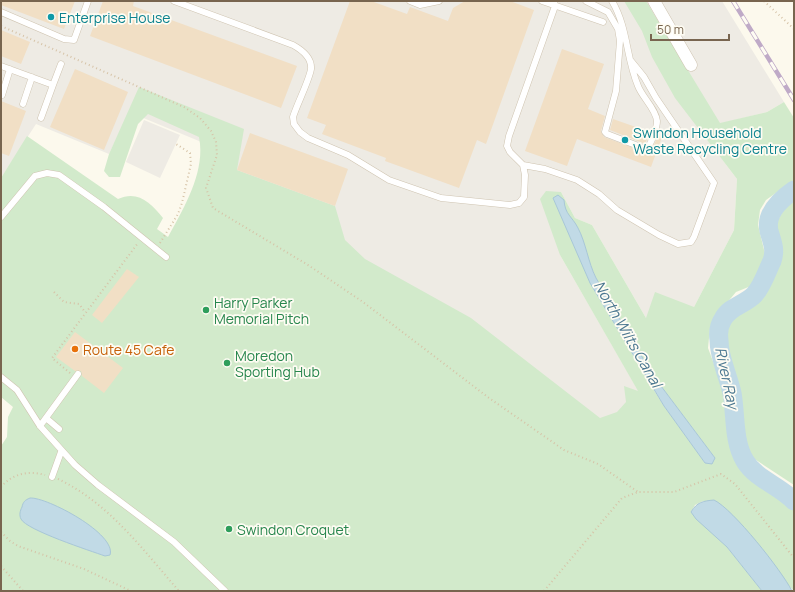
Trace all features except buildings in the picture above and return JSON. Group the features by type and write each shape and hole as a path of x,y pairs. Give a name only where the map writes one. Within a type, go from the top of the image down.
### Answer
{"street":[{"path":"654,1 691,65"}],"lane":[{"path":"1,12 64,39 74,40 88,1"},
{"path":"174,1 293,45 303,51 309,60 311,69 292,116 294,124 300,132 308,138 348,155 389,180 441,198 510,205 518,203 524,197 524,166"},
{"path":"410,1 420,5 438,1"},
{"path":"542,1 554,3 603,22"},
{"path":"586,1 605,9 614,21 620,41 614,102 605,132 646,149 650,144 657,122 637,85 624,27 612,1"},
{"path":"554,3 507,146 510,152 524,166 544,169 578,180 599,194 617,210 659,235 678,244 691,242 694,238 714,183 656,98 644,77 631,61"},
{"path":"41,118 61,64"},
{"path":"1,66 53,85"},
{"path":"2,95 10,69"},
{"path":"23,104 32,78"},
{"path":"1,217 35,176 40,173 53,173 78,188 166,257"},
{"path":"40,426 77,375"},
{"path":"1,377 17,390 40,426 61,452 98,485 174,542 225,591"},
{"path":"46,418 59,428"},
{"path":"52,477 61,452"}],"path":[{"path":"764,1 794,29"},
{"path":"1,26 184,107 200,118 211,131 216,142 218,155 206,188 213,208 302,261 363,302 482,393 564,450 598,464 638,492"},
{"path":"156,249 178,214 191,164 190,153 176,144"},
{"path":"77,375 52,358 142,237"},
{"path":"54,292 64,302 79,304 85,312"},
{"path":"1,487 13,476 40,473 52,477 78,490 119,524 179,591"},
{"path":"544,591 622,498 638,492 674,492 716,474 724,475 735,484 794,558"},
{"path":"1,532 10,541 18,546 84,569 131,591"},
{"path":"1,566 23,591"}],"shaded area":[{"path":"1,1 722,1 784,102 767,112 699,129 737,179 734,230 694,307 646,318 592,225 575,218 561,192 560,255 643,399 605,428 208,190 223,151 129,112 109,154 36,124 1,178"},
{"path":"144,120 180,135 160,178 126,162"}],"green space":[{"name":"Moredon Sporting Hub","path":"624,1 646,1 720,123 767,112 784,102 794,118 794,180 766,200 760,210 758,225 765,254 759,277 751,286 736,292 721,310 710,328 708,348 727,399 730,440 747,463 787,494 794,504 794,591 703,501 695,505 691,512 727,547 762,591 1,591 1,446 7,437 8,417 13,407 1,397 1,178 27,136 118,199 132,196 138,197 149,203 163,218 157,229 168,237 187,202 192,189 199,163 199,137 148,114 138,124 120,177 109,177 104,171 109,154 139,87 244,129 237,170 335,206 345,240 365,259 471,318 600,418 617,412 626,402 624,386 638,391 560,255 540,199 546,191 561,192 575,218 592,225 646,318 655,292 694,307 734,230 737,179 675,98 652,57 642,31","holes":["553,198 578,228 596,278 652,374 715,458 705,463 664,406 638,365"]},
{"path":"794,200 794,485 750,456 741,439 740,398 723,345 725,330 732,316 768,289 775,269 776,223 785,208"}],"water":[{"name":"North Wilts Canal","path":"558,195 564,200 567,212 581,234 596,278 652,374 715,458 712,464 705,463 664,406 590,283 553,198"},
{"path":"30,498 39,499 65,510 92,527 103,537 109,546 110,555 105,556 74,545 25,524 21,519 20,513 24,502"},
{"path":"714,500 733,515 756,541 787,582 792,591 762,591 727,547 696,519 691,512 696,506 703,502"}],"waterway":[{"name":"River Ray","path":"794,190 779,202 769,219 768,225 774,253 762,283 754,295 729,311 723,319 719,329 720,353 732,393 738,445 741,453 745,461 755,473 794,501"}],"railway":[{"path":"733,1 794,100"}],"place":[{"name":"Enterprise House","path":"51,17"},
{"name":"Swindon Household Waste Recycling Centre","path":"625,140"},
{"name":"Harry Parker Memorial Pitch","path":"206,310"},
{"name":"Route 45 Cafe","path":"75,349"},
{"name":"Moredon Sporting Hub","path":"227,363"},
{"name":"Swindon Croquet","path":"229,529"}]}
